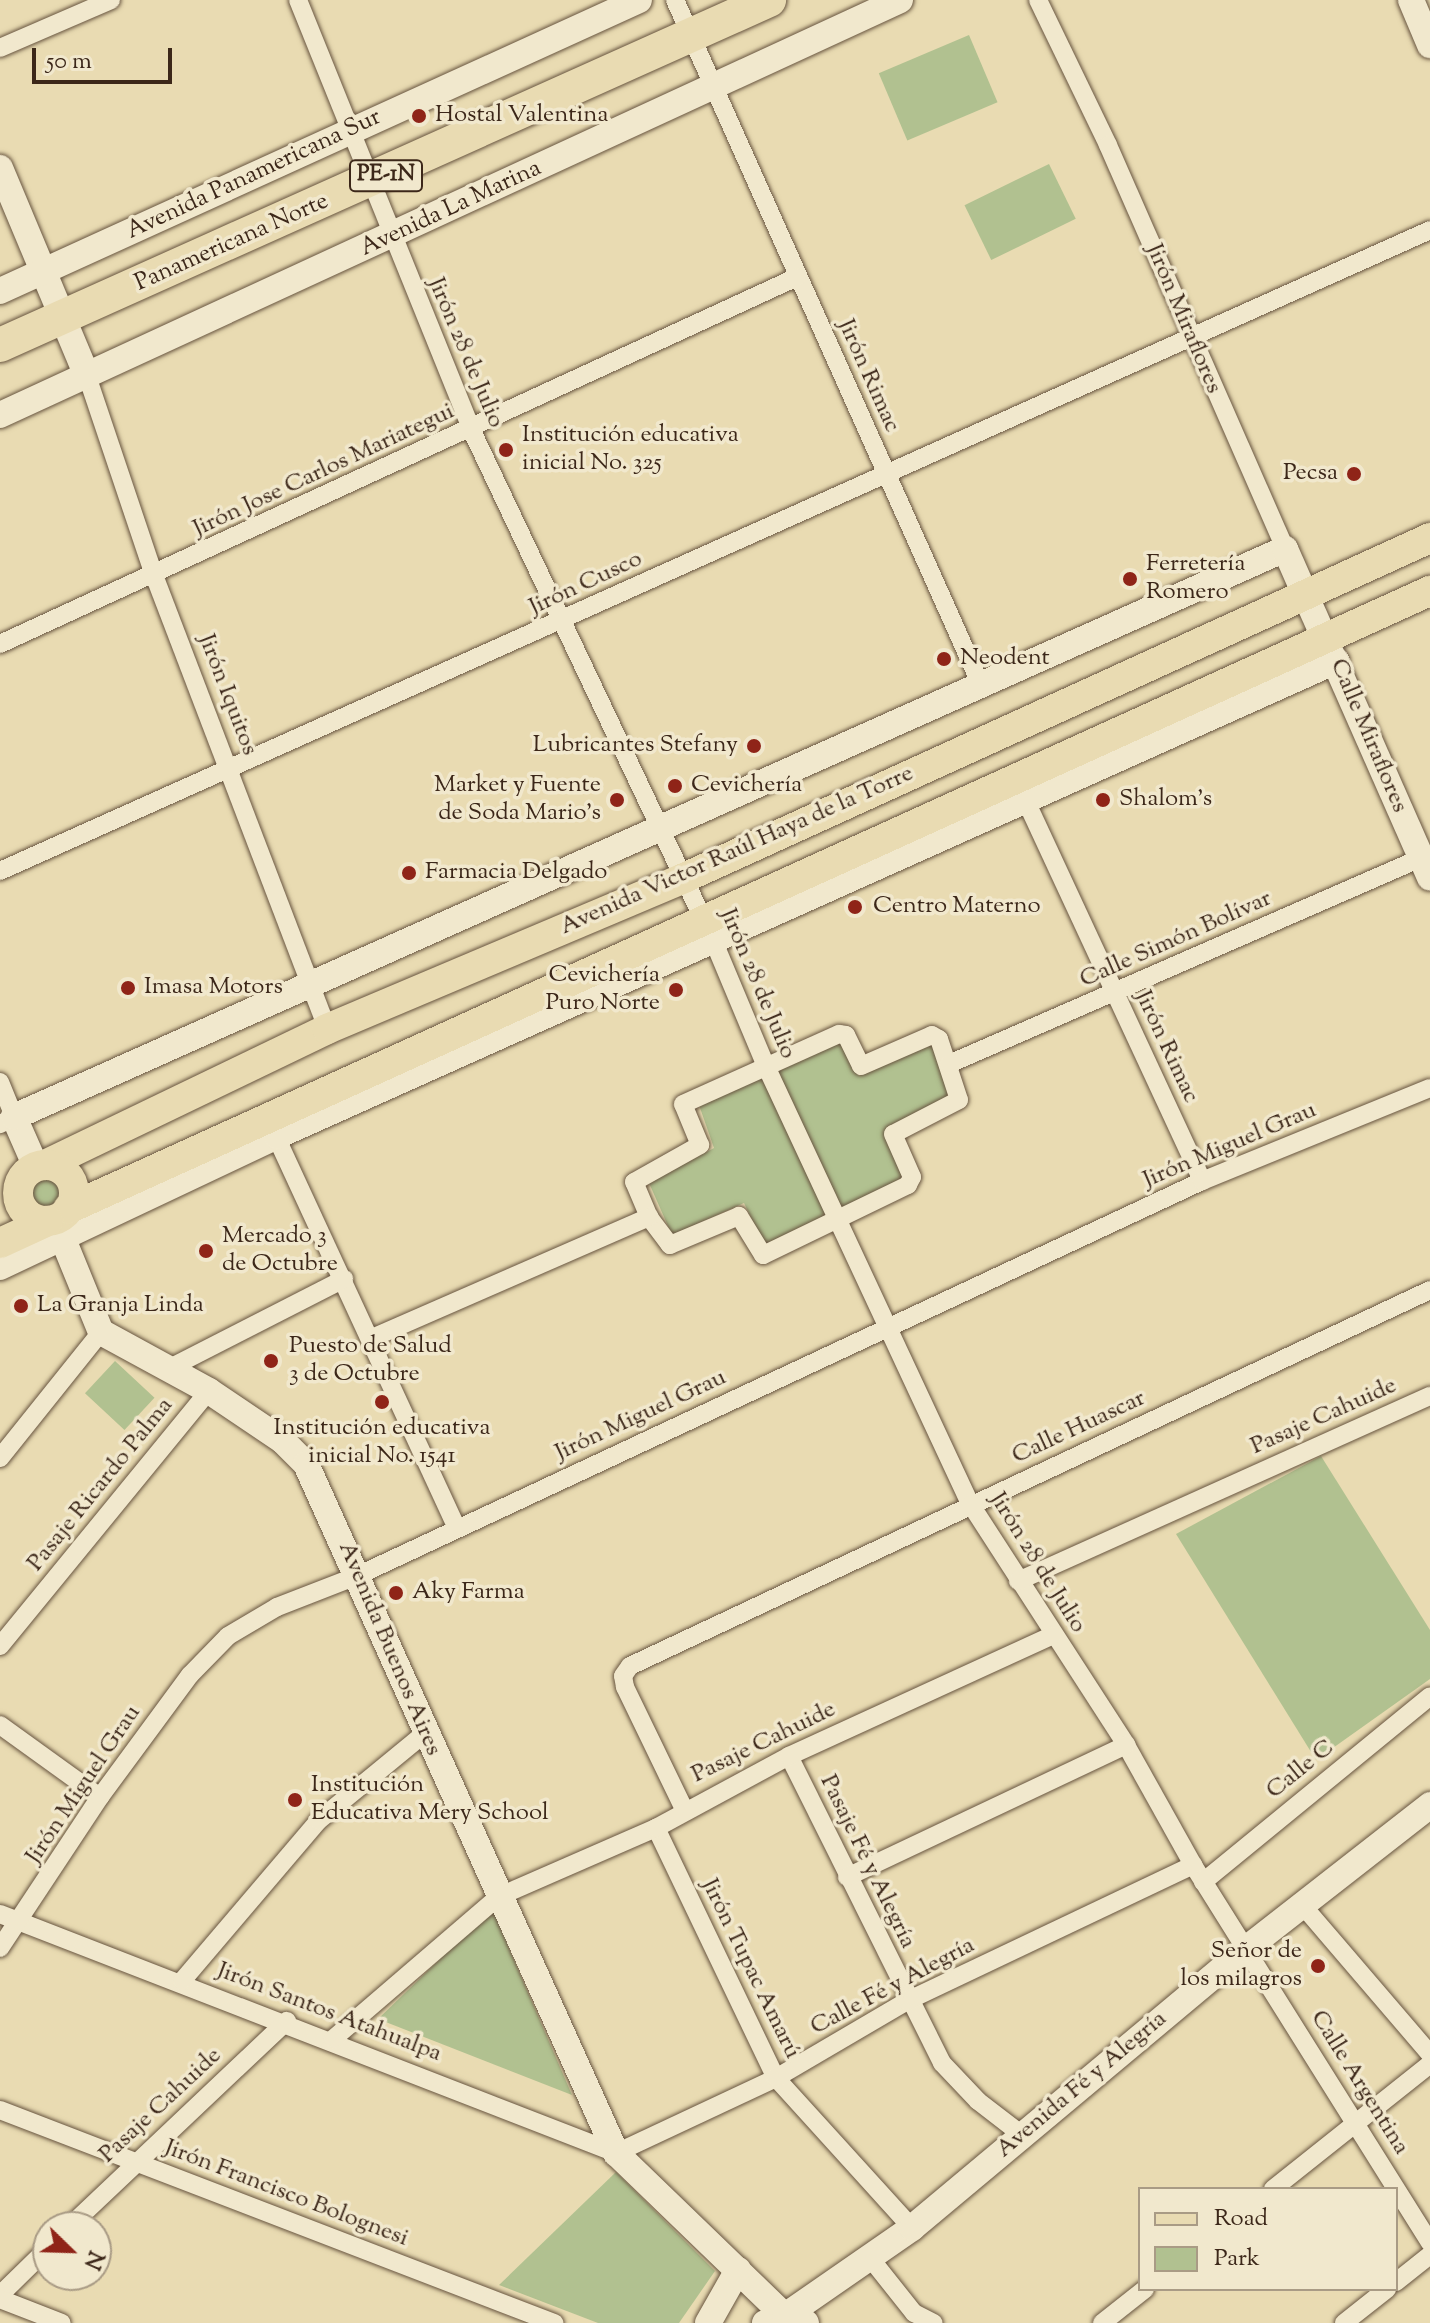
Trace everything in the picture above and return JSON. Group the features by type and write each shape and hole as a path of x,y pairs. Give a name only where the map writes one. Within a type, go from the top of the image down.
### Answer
{"highway":[{"name":"Panamericana Norte","path":"0,345 374,181 769,0"}],"main road":[{"name":"Avenida Panamericana Sur","path":"0,291 639,0"},
{"name":"Avenida La Marina","path":"0,415 391,238 900,0"},
{"path":"1411,0 1430,45"},
{"path":"0,168 87,376"},
{"name":"Avenida Victor Raúl Haya de la Torre","path":"0,1183 327,1029 684,878 1303,593 1430,538"},
{"path":"36,1168 7,1120 1285,549"},
{"name":"Jirón Miraflores","path":"1285,549 1331,650"},
{"name":"Avenida Victor Raúl Haya de la Torre","path":"0,1243 58,1222 273,1129 1331,650 1430,591"},
{"path":"709,932 1026,801 1331,650"},
{"name":"Calle Miraflores","path":"1331,650 1426,868"},
{"path":"0,1267 58,1222 72,1184 62,1170 36,1168"},
{"path":"36,1168 18,1199 29,1216 58,1222"},
{"path":"58,1222 101,1332"},
{"name":"Avenida Buenos Aires","path":"101,1332 209,1391 283,1441 306,1464 359,1575 425,1733 616,2153 738,2270 785,2321"},
{"name":"Avenida Fé y Alegría","path":"785,2321 912,2228 1246,1949 1304,1907 1430,1805"},
{"path":"708,2323 738,2270"}],"street":[{"path":"0,48 111,0"},
{"name":"Jirón 28 de Julio","path":"298,0 374,181 391,238 471,429 560,623 684,878 765,1064 971,1505 1126,1745 1193,1865 1246,1949"},
{"name":"Jirón Rimac","path":"675,0 981,685"},
{"name":"Jirón Miraflores","path":"1038,0 1108,145 1285,549"},
{"name":"Jirón Cusco","path":"0,871 560,623 884,471 1430,230"},
{"name":"Jirón Jose Carlos Mariategui","path":"0,644 797,277"},
{"name":"Jirón Iquitos","path":"87,376 154,575 231,770 327,1029"},
{"name":"Jirón Rimac","path":"1026,801 1202,1181"},
{"name":"Calle Simón Bolívar","path":"949,1064 1426,868"},
{"path":"843,1033 859,1065 932,1035 949,1064 960,1096 956,1104 893,1134 911,1181 763,1255 739,1216 670,1245 649,1217 634,1182 700,1145 684,1102 765,1064 843,1033"},
{"path":"0,1082 7,1120"},
{"name":"Jirón Miguel Grau","path":"0,1948 21,1923 100,1797 190,1675 228,1636 277,1607 359,1575 456,1527 1202,1181 1430,1088"},
{"path":"273,1129 456,1527"},
{"path":"370,1339 649,1217"},
{"path":"168,1369 344,1279"},
{"name":"Calle Huascar","path":"684,1809 623,1676 630,1666 1430,1290"},
{"path":"0,1458 101,1332"},
{"name":"Pasaje Ricardo Palma","path":"0,1646 209,1391"},
{"name":"Pasaje Cahuide","path":"1018,1581 1430,1396"},
{"name":"Pasaje Cahuide","path":"333,2039 498,1897 656,1828 684,1809 789,1756 1053,1635"},
{"name":"Calle C","path":"1203,1882 1430,1696"},
{"path":"0,1725 100,1797"},
{"path":"182,1981 318,1821 425,1733"},
{"path":"847,1877 1126,1745"},
{"name":"Pasaje Fé y Alegría","path":"789,1756 907,2001 942,2063 978,2101 1022,2135"},
{"name":"Jirón Tupac Amarú","path":"656,1828 776,2078 912,2228"},
{"name":"Calle Fé y Alegría","path":"616,2153 776,2078 907,2001 1193,1865"},
{"path":"1304,1907 1430,2054"},
{"name":"Jirón Santos Atahualpa","path":"0,1914 287,2021 616,2153"},
{"name":"Calle Argentina","path":"1246,1949 1396,2187"},
{"name":"Pasaje Cahuide","path":"85,2211 287,2021"},
{"path":"1276,2187 1430,2064"},
{"name":"Jirón Francisco Bolognesi","path":"0,2110 554,2323"},
{"name":"Calle Argentina","path":"1398,2191 1430,2243"},
{"path":"1398,2280 1430,2255"},
{"path":"871,2259 914,2313 934,2323"},
{"path":"32,2264 0,2297 62,2323"},
{"path":"1102,2323 1142,2291"},
{"path":"1344,2323 1384,2291"}],"green space":[{"path":"969,35 998,102 907,140 879,73"},
{"path":"1049,164 1076,219 991,260 965,205"},
{"path":"840,1041 859,1076 933,1042 955,1096 886,1130 904,1179 765,1247 744,1203 672,1235 649,1183 714,1148 699,1105"},
{"path":"46,1179 56,1183 60,1193 56,1203 46,1207 36,1203 32,1193 36,1183"},
{"path":"115,1361 154,1398 124,1430 85,1393"},
{"path":"1321,1456 1430,1630 1430,1679 1316,1760 1176,1534"},
{"path":"492,1909 572,2095 378,2019"},
{"path":"616,2172 715,2271 679,2323 598,2323 499,2285"}],"place":[{"name":"Hostal Valentina","path":"419,116"},
{"name":"Institución educativa inicial No. 325","path":"506,450"},
{"name":"Pecsa","path":"1354,474"},
{"name":"Ferretería Romero","path":"1130,579"},
{"name":"Neodent","path":"944,659"},
{"name":"Lubricantes Stefany","path":"754,746"},
{"name":"Cevichería","path":"675,786"},
{"name":"Market y Fuente de Soda Mario's","path":"617,800"},
{"name":"Shalom's","path":"1103,800"},
{"name":"Farmacia Delgado","path":"409,873"},
{"name":"Centro Materno","path":"855,907"},
{"name":"Imasa Motors","path":"128,988"},
{"name":"Cevichería Puro Norte","path":"676,990"},
{"name":"Mercado 3 de Octubre","path":"206,1251"},
{"name":"La Granja Linda","path":"21,1306"},
{"name":"Puesto de Salud 3 de Octubre","path":"271,1361"},
{"name":"Institución educativa inicial No. 1541","path":"382,1402"},
{"name":"Aky Farma","path":"396,1593"},
{"name":"Institución Educativa Mery School","path":"295,1800"},
{"name":"Señor de los milagros","path":"1318,1966"}]}
